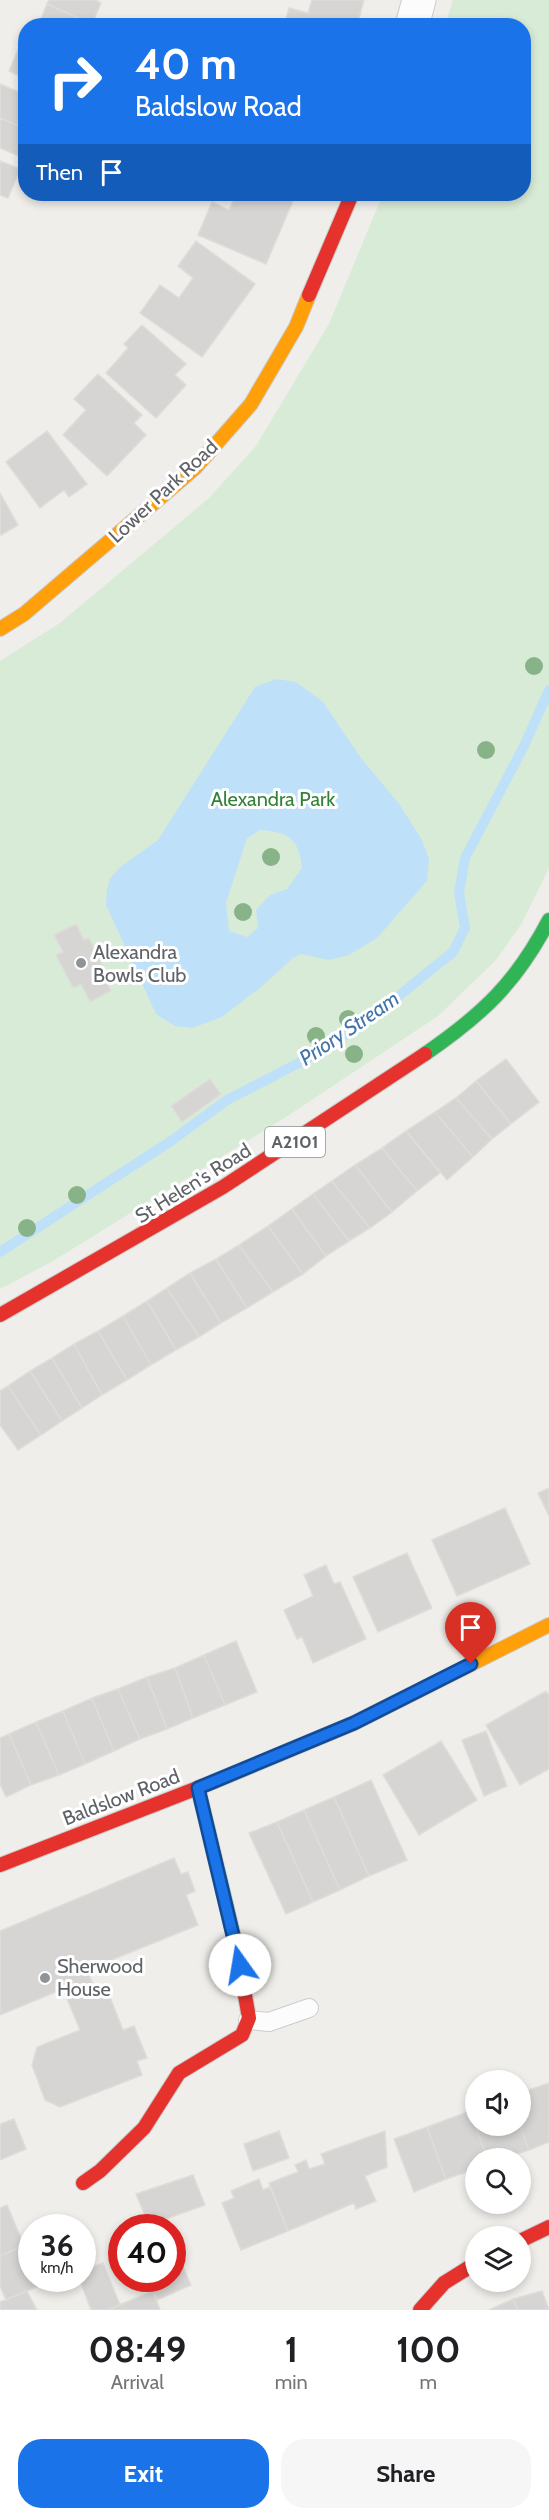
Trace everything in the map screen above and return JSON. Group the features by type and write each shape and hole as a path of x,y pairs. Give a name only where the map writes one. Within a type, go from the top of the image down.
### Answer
{"street":[{"path":"414,18 419,0"},
{"name":"Lower Park Road","path":"0,629 24,614 195,468 251,404 296,327 349,201"},
{"name":"St Helen's Road","path":"0,1315 116,1252 227,1186 453,1035 500,994 526,962 549,920"},
{"name":"Baldslow Road","path":"0,1865 198,1788 354,1723 549,1625"},
{"path":"83,2183 100,2171 144,2128 179,2073 242,2035 248,2020 245,1986 198,1788"},
{"path":"531,2236 549,2227"},
{"path":"420,2310 425,2300 465,2268"}],"lane":[{"path":"248,2020 269,2022 309,2008"}],"green space":[{"name":"Alexandra Park","path":"453,0 549,0 549,868 522,923 496,960 438,1016 286,1117 53,1261 0,1289 0,661 60,623 209,498 256,446 329,324 380,201 531,201 531,18 447,18"}],"water":[{"path":"276,679 296,682 323,702 361,758 400,805 422,840 429,859 427,881 377,938 349,955 329,960 301,954 293,958 261,987 222,1017 192,1028 175,1026 156,1014 106,905 107,890 110,879 119,868 158,840 255,687","holes":["260,830 285,835 291,839 298,850 302,868 287,889 270,895 256,910 258,928 247,937 229,931 226,903 247,838"]}],"building":[{"path":"49,0 96,0 101,3 95,18 78,18 47,4"},
{"path":"312,0 364,0 359,18 286,18 289,8 308,13"},
{"path":"47,4 78,18 41,18"},
{"path":"18,50 18,75 9,71"},
{"path":"0,84 18,92 18,126 0,118"},
{"path":"0,118 18,126 18,156 0,148"},
{"path":"0,161 18,168 18,174 8,198 0,195"},
{"path":"233,201 293,201 266,264 198,235 212,202 229,210"},
{"path":"196,241 255,284 202,357 140,313 160,285 179,298 193,278 178,266"},
{"path":"142,325 186,364 175,375 186,385 156,418 106,373 128,348 124,344"},
{"path":"98,374 142,415 134,423 146,435 107,476 63,435 86,410 74,399"},
{"path":"47,431 87,484 69,497 64,490 40,508 6,462"},
{"path":"0,493 18,525 1,535 0,534"},
{"name":"Alexandra Bowls Club","path":"76,924 84,940 89,938 105,971 101,973 111,991 90,1002 81,984 73,988 56,955 63,952 54,935"},
{"path":"506,1059 539,1102 511,1124 476,1081"},
{"path":"210,1079 221,1094 182,1122 171,1106"},
{"path":"476,1081 511,1124 492,1139 456,1098"},
{"path":"456,1098 492,1139 473,1157 435,1112"},
{"path":"435,1112 473,1157 447,1180 406,1131"},
{"path":"406,1131 440,1173 417,1191 382,1148"},
{"path":"382,1148 417,1191 392,1212 355,1165"},
{"path":"355,1165 392,1212 370,1228 332,1181"},
{"path":"332,1181 370,1228 349,1241 313,1194"},
{"path":"313,1194 349,1241 326,1256 292,1209"},
{"path":"292,1209 326,1256 303,1274 268,1226"},
{"path":"268,1226 303,1274 273,1292 239,1245"},
{"path":"239,1245 273,1292 247,1308 216,1259"},
{"path":"216,1259 247,1308 221,1323 190,1273"},
{"path":"190,1273 221,1323 199,1337 167,1288"},
{"path":"167,1288 199,1337 176,1350 147,1301"},
{"path":"147,1301 176,1350 151,1365 123,1316"},
{"path":"123,1316 151,1365 127,1380 98,1331"},
{"path":"98,1331 127,1380 102,1395 74,1344"},
{"path":"74,1344 102,1395 82,1408 52,1358"},
{"path":"52,1358 82,1408 62,1421 30,1371"},
{"path":"30,1371 62,1421 41,1435 8,1386"},
{"path":"8,1386 41,1435 18,1450 0,1425 0,1391"},
{"path":"549,1488 549,1516 538,1493"},
{"path":"505,1508 530,1564 457,1596 432,1540"},
{"path":"407,1553 432,1608 378,1632 353,1577"},
{"path":"326,1565 334,1584 340,1582 366,1639 313,1663 302,1637 297,1639 284,1610 313,1596 304,1575"},
{"path":"236,1641 257,1692 225,1705 204,1655"},
{"path":"204,1655 225,1705 193,1718 175,1668"},
{"path":"175,1668 193,1718 167,1729 147,1677"},
{"path":"147,1677 167,1729 140,1739 118,1689"},
{"path":"118,1689 140,1739 114,1751 92,1698"},
{"path":"546,1691 549,1695 549,1769 520,1785 486,1725"},
{"path":"92,1698 114,1751 85,1764 63,1711"},
{"path":"63,1711 85,1764 59,1775 36,1722"},
{"path":"36,1722 59,1775 31,1785 9,1734"},
{"path":"486,1731 507,1786 484,1796 462,1740"},
{"path":"9,1734 31,1785 6,1797 0,1784 0,1738"},
{"path":"441,1741 477,1800 419,1835 383,1775"},
{"path":"371,1780 407,1860 369,1876 334,1797"},
{"path":"334,1797 369,1876 340,1890 304,1810"},
{"path":"304,1810 340,1890 313,1902 277,1822"},
{"path":"277,1822 313,1902 286,1914 249,1833"},
{"name":"Sherwood House","path":"174,1858 181,1874 188,1872 195,1891 186,1895 198,1925 87,1970 96,1991 106,1987 123,2030 134,2026 147,2058 137,2061 142,2075 60,2107 45,2100 32,2065 37,2047 80,2030 63,1989 0,2015 0,1931"},
{"path":"549,2083 549,2142 531,2149 528,2148 524,2136 531,2136 531,2089"},
{"path":"465,2113 465,2136 479,2136 483,2148 465,2148 465,2173 446,2179 427,2127"},
{"path":"14,2119 26,2149 0,2160 0,2124"},
{"path":"427,2127 446,2179 414,2192 394,2139"},
{"path":"279,2131 289,2158 253,2171 244,2144"},
{"path":"385,2131 387,2167 365,2176 376,2201 356,2209 354,2203 288,2231 269,2183 298,2172 295,2165 306,2160 309,2169 325,2164 321,2154"},
{"path":"479,2136 524,2136 528,2148 483,2148"},
{"path":"193,2175 205,2205 180,2214 144,2214 136,2194"},
{"path":"259,2179 263,2190 270,2187 288,2231 241,2250 222,2203 234,2198 231,2191"},
{"path":"7,2205 18,2231 18,2248 0,2256 0,2208"},
{"path":"18,2248 18,2292 25,2292 6,2300 0,2286 0,2256"},
{"path":"103,2263 108,2275 108,2292 115,2292 120,2305 107,2310 91,2310 84,2292 96,2292 96,2266"},
{"path":"186,2274 191,2285 186,2287"},
{"path":"542,2291 549,2310 518,2310 513,2299"},
{"path":"28,2292 37,2310 0,2310 0,2302"},
{"path":"153,2292 175,2292 157,2300"},
{"path":"153,2292 160,2310 107,2310"},
{"path":"513,2299 518,2310 489,2310"}],"waterway":[{"name":"Priory Stream","path":"0,1252 171,1141 227,1100 322,1051 385,1007 453,952 465,928 459,893 465,858 524,746 549,690"}],"traffic: fast":[{"path":"425,1054 481,1011 511,980 549,920"},
{"path":"198,1788 237,1950"}],"traffic: slow":[{"path":"0,629 24,614 195,468 251,404 296,327 309,295"},
{"path":"213,1782 354,1723 549,1625"}],"traffic: jam":[{"path":"309,295 349,201"},
{"path":"0,1315 223,1187 425,1054"},
{"path":"0,1865 213,1782"},
{"path":"83,2183 100,2171 144,2128 179,2073 242,2035 249,2018 237,1950"},
{"path":"531,2236 549,2227"},
{"path":"420,2310 444,2283 465,2270"}],"place":[{"name":"Alexandra Bowls Club","path":"81,963"},
{"name":"Sherwood House","path":"45,1978"}],"route":[{"path":"240,1965 198,1788 294,1750 354,1723 471,1664"}]}
